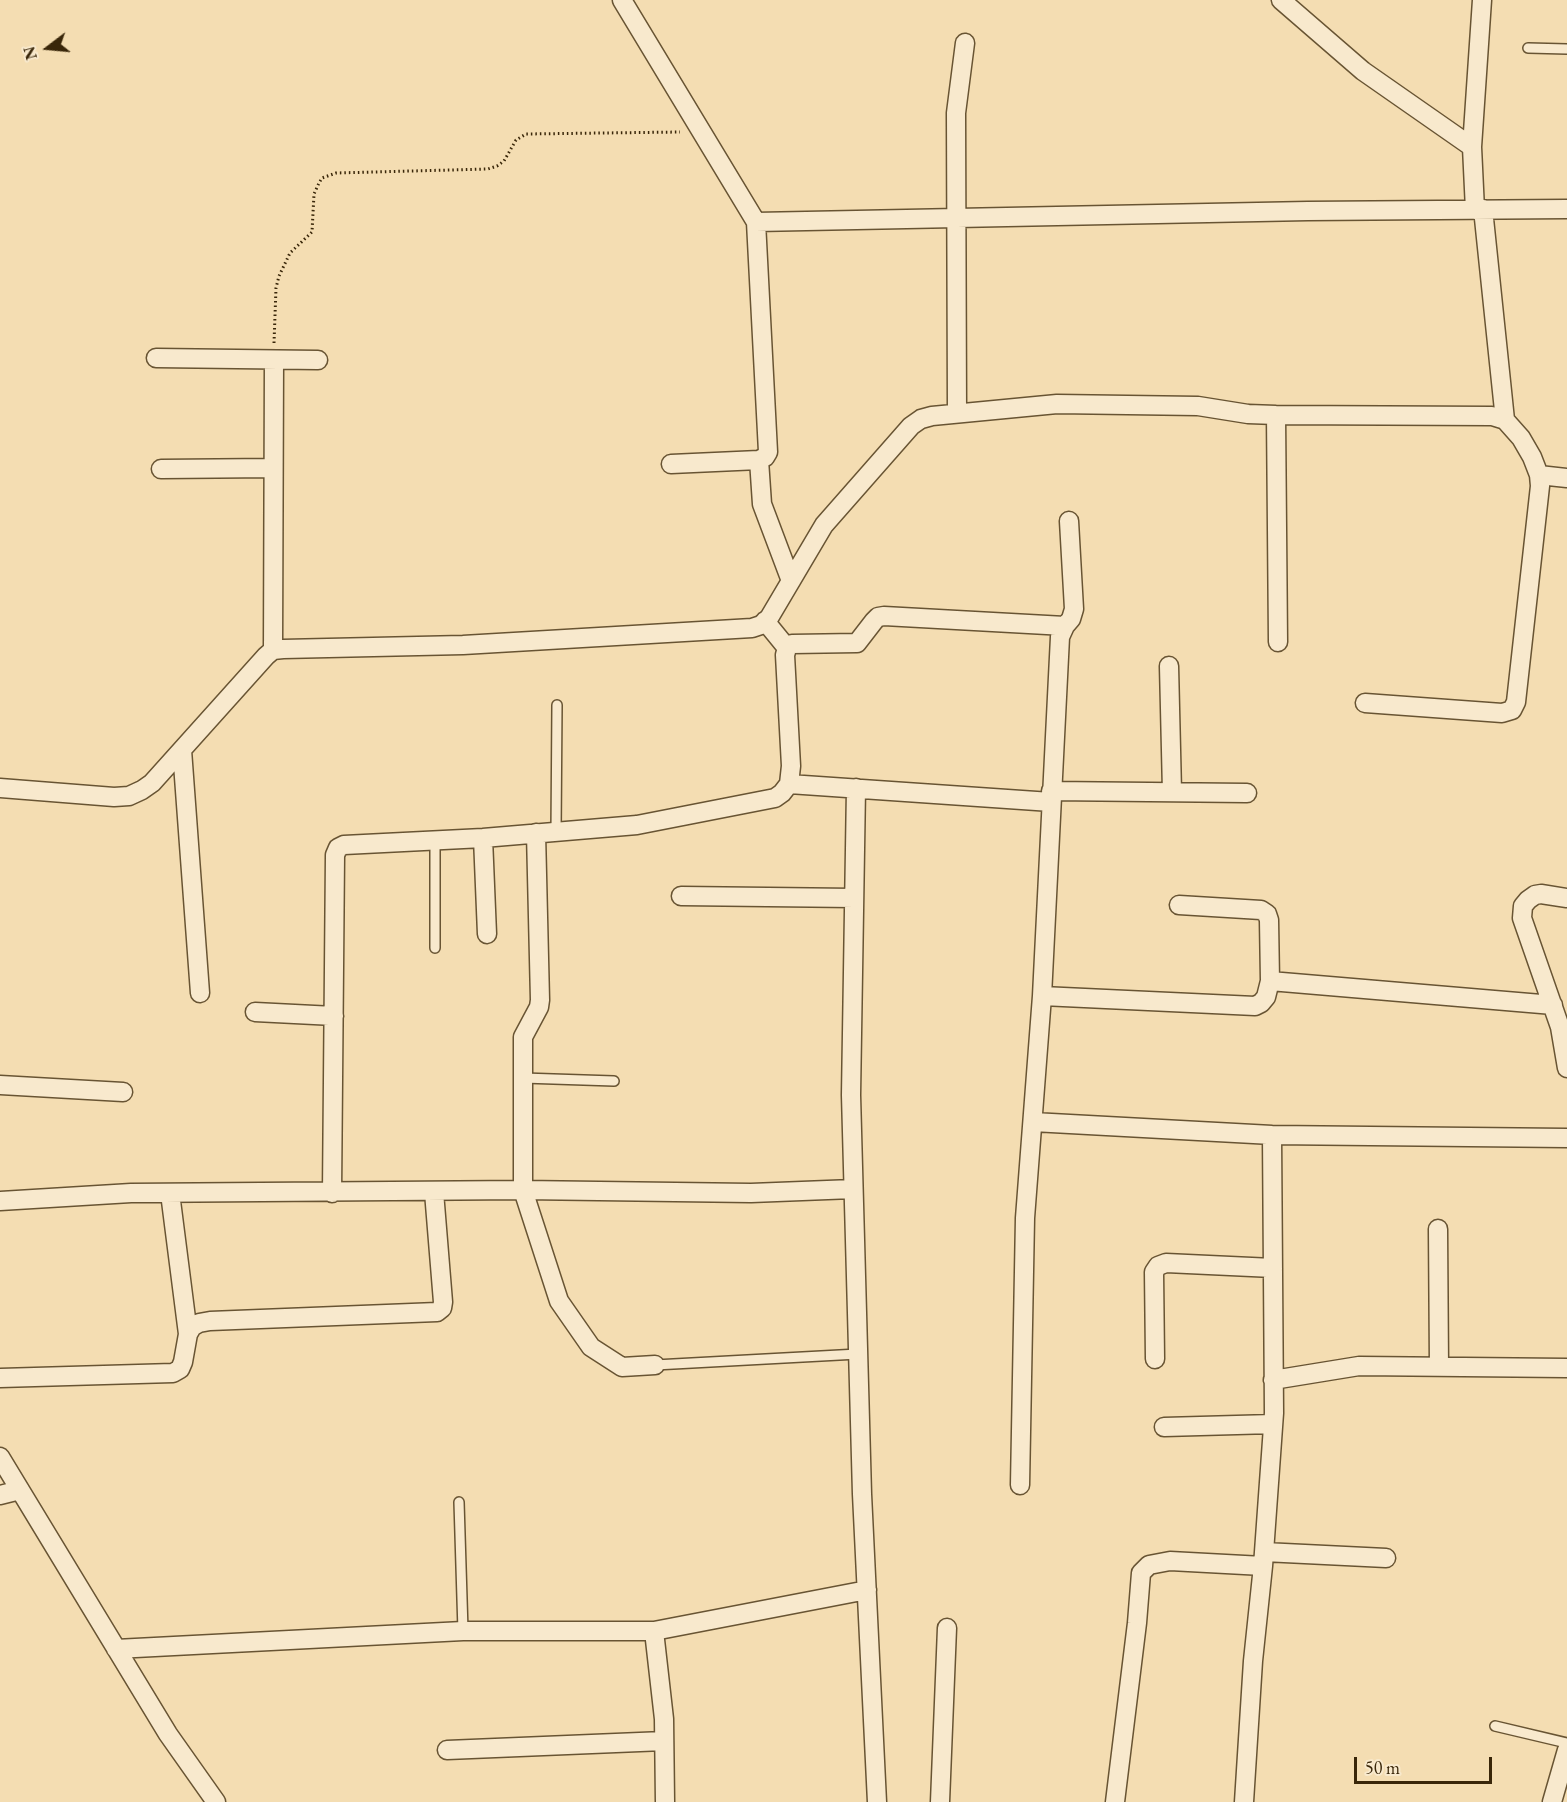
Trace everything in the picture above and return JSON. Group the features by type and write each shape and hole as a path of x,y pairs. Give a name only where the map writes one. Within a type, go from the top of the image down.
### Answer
{"street":[{"path":"622,0 756,222 768,452 759,460 672,464"},
{"path":"1281,0 1363,71 1472,147"},
{"path":"1482,0 1472,147 1505,420"},
{"path":"957,414 956,113 965,43"},
{"path":"756,222 1308,211 1567,209"},
{"path":"156,358 318,360"},
{"path":"273,650 274,360"},
{"path":"0,788 114,797 129,796 142,790 152,783 273,650 463,645 752,628 761,625 769,618 824,525 911,426 921,419 1057,404 1198,406 1248,414 1276,415 1492,416 1505,420 1521,438 1532,457 1539,475 1540,486 1516,702 1512,710 1502,713 1365,703"},
{"path":"1276,415 1278,642"},
{"path":"759,460 762,504 790,581"},
{"path":"161,469 273,468"},
{"path":"1539,475 1567,478"},
{"path":"1020,1485 1025,1218 1042,996 1060,637 1074,609 1069,521"},
{"path":"332,1193 335,855 338,848 344,845 483,838 637,825 775,798 789,784 791,766 785,655 787,648 792,644 857,643 878,617 884,616 1065,626"},
{"path":"765,621 787,648"},
{"path":"1168,666 1172,792"},
{"path":"182,750 200,993"},
{"path":"789,784 1051,796 1172,792 1247,793"},
{"path":"856,788 850,1095 867,1590 878,1802"},
{"path":"536,833 540,1000 537,1012 524,1037 524,1190 559,1301 591,1347 622,1367 656,1365"},
{"path":"483,838 487,934"},
{"path":"1567,898 1535,895 1523,906 1522,918 1560,1027 1565,1045 1567,1068"},
{"path":"681,896 854,898"},
{"path":"1042,996 1255,1006 1262,1003 1270,981 1267,914 1261,910 1179,905"},
{"path":"1270,981 1553,1005"},
{"path":"255,1012 334,1016"},
{"path":"0,1085 123,1092"},
{"path":"1033,1122 1272,1135 1567,1138"},
{"path":"1244,1802 1253,1661 1264,1559 1273,1424 1272,1135"},
{"path":"0,1201 131,1193 524,1190 751,1193 853,1189"},
{"path":"188,1334 192,1327 210,1321 437,1312 442,1308 443,1302 434,1192"},
{"path":"0,1378 173,1373 180,1369 188,1334 170,1193"},
{"path":"1438,1229 1439,1367"},
{"path":"1155,1359 1154,1272 1158,1266 1166,1263 1273,1268"},
{"path":"1273,1380 1359,1366 1567,1368"},
{"path":"1164,1427 1273,1424"},
{"path":"0,1457 168,1734 216,1802"},
{"path":"0,1495 20,1490"},
{"path":"1114,1802 1137,1623 1140,1573 1149,1565 1170,1561 1386,1558"},
{"path":"116,1649 463,1631 654,1631 867,1590"},
{"path":"940,1802 947,1628"},
{"path":"654,1631 664,1719 665,1802"},
{"path":"447,1750 664,1741"},
{"path":"1552,1802 1567,1749"}],"lane":[{"path":"1528,48 1567,49"},
{"path":"556,832 557,705"},
{"path":"435,841 435,948"},
{"path":"523,1078 614,1082"},
{"path":"656,1365 858,1354"},
{"path":"459,1502 463,1631"},
{"path":"1495,1726 1567,1743"}],"path":[{"path":"274,360 276,288 279,276 290,253 312,232 314,194 322,178 336,173 488,170 504,161 516,140 526,134 702,132"}]}
